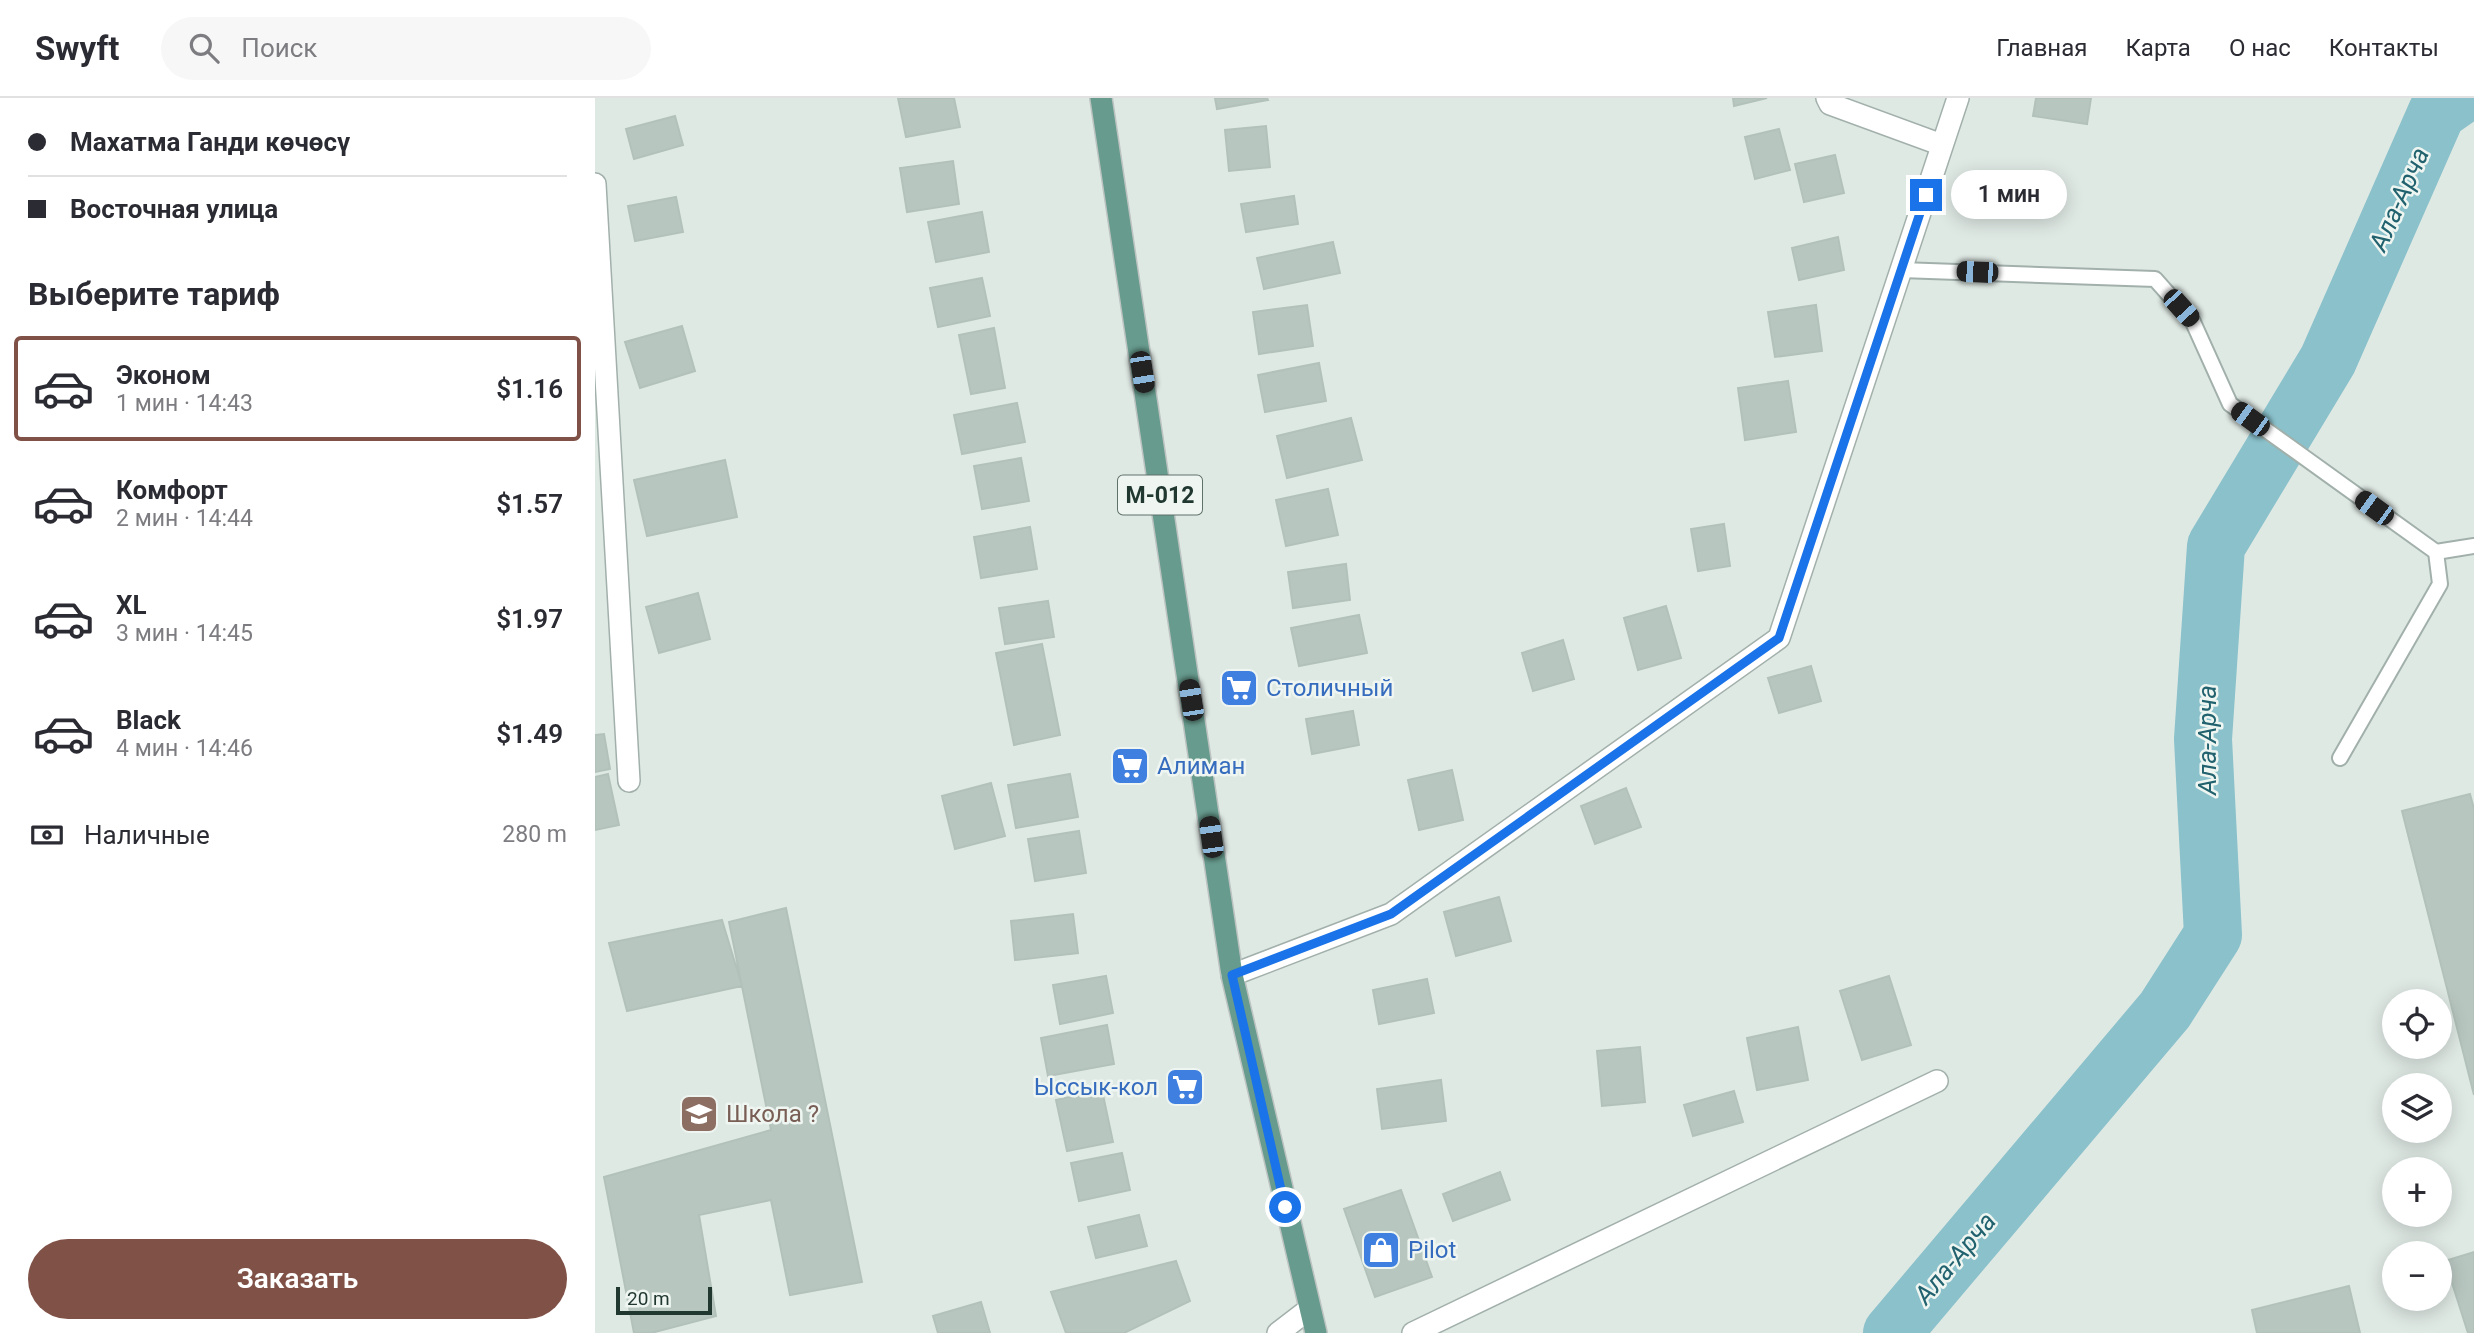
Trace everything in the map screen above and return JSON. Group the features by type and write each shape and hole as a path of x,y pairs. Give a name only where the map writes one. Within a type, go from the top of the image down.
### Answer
{"main road":[{"name":"М-012","path":"1101,98 1232,975 1308,1310 1316,1333"}],"street":[{"path":"1828,98 1830,104 1942,145"},
{"path":"1232,975 1391,914 1779,638 1958,98"},
{"path":"595,184 597,265 629,781"},
{"path":"1413,1333 1937,1081"},
{"path":"1278,1333 1308,1310"}],"lane":[{"path":"1901,270 2155,279 2193,322 2229,404 2436,552 2474,546"},
{"path":"2340,758 2440,584 2436,552"}],"building":[{"path":"898,98 954,98 960,127 906,137"},
{"path":"1215,98 1267,98 1268,100 1217,109"},
{"path":"1733,98 1767,98 1734,106"},
{"path":"2036,98 2091,98 2087,124 2033,116"},
{"path":"675,116 683,145 634,159 626,129"},
{"path":"1266,126 1270,167 1229,171 1225,130"},
{"path":"1779,129 1790,170 1755,179 1745,137"},
{"path":"1835,155 1844,193 1804,202 1795,164"},
{"path":"953,161 959,204 907,212 900,168"},
{"path":"1294,196 1298,224 1246,232 1241,204"},
{"path":"676,197 683,232 635,241 628,206"},
{"path":"982,212 989,252 936,262 928,222"},
{"path":"1838,237 1844,270 1799,280 1792,248"},
{"path":"1333,242 1340,273 1264,289 1257,258"},
{"path":"982,278 990,316 938,327 930,288"},
{"path":"1307,305 1313,346 1259,354 1253,312"},
{"path":"1816,305 1822,351 1775,357 1768,312"},
{"path":"682,326 695,371 640,388 625,342"},
{"path":"994,328 1005,388 971,394 959,335"},
{"path":"1319,363 1326,401 1265,412 1258,375"},
{"path":"1788,381 1796,432 1745,440 1738,388"},
{"path":"1017,403 1025,442 962,454 954,415"},
{"path":"1351,418 1362,460 1287,478 1277,436"},
{"path":"1021,458 1029,501 982,509 974,466"},
{"path":"725,460 737,517 647,536 634,480"},
{"path":"1328,489 1338,535 1286,546 1276,500"},
{"path":"1724,524 1730,566 1698,571 1691,529"},
{"path":"1030,527 1037,569 981,578 974,537"},
{"path":"1346,564 1350,600 1293,608 1288,572"},
{"path":"698,593 710,639 659,653 646,607"},
{"path":"1048,601 1054,637 1005,644 999,608"},
{"path":"1666,606 1681,658 1638,670 1624,618"},
{"path":"1359,615 1367,653 1299,666 1291,628"},
{"path":"1563,640 1574,679 1533,691 1522,653"},
{"path":"1042,644 1060,735 1014,745 996,653"},
{"path":"1811,666 1821,701 1779,713 1768,678"},
{"path":"1353,711 1359,745 1312,754 1306,719"},
{"path":"604,734 610,769 595,772 595,735"},
{"path":"1452,770 1463,820 1419,830 1408,780"},
{"path":"608,774 619,825 595,830 595,777"},
{"path":"1070,774 1078,817 1016,828 1008,785"},
{"path":"991,783 1005,836 955,849 942,796"},
{"path":"1626,788 1641,827 1595,844 1581,806"},
{"path":"2470,794 2474,809 2474,1095 2452,1008 2452,989 2447,989 2402,811"},
{"path":"1079,831 1086,873 1035,881 1028,839"},
{"path":"1499,897 1511,941 1456,956 1444,912"},
{"path":"786,908 862,1282 790,1295 771,1200 699,1215 716,1316 651,1333 634,1333 604,1177 771,1130 729,922"},
{"path":"1073,914 1078,953 1015,960 1011,921"},
{"path":"722,920 742,986 627,1011 609,943"},
{"path":"1106,976 1113,1013 1060,1024 1053,985"},
{"path":"1889,976 1911,1045 1862,1060 1840,991"},
{"path":"1427,979 1434,1013 1379,1024 1373,990"},
{"path":"1107,1025 1114,1064 1048,1076 1041,1038"},
{"path":"1798,1027 1808,1080 1757,1090 1747,1038"},
{"path":"1640,1047 1645,1102 1602,1106 1597,1051"},
{"path":"1441,1080 1446,1121 1382,1129 1377,1089"},
{"path":"1102,1090 1113,1142 1067,1151 1056,1100"},
{"path":"1734,1091 1743,1122 1693,1136 1684,1105"},
{"path":"1122,1153 1130,1190 1079,1201 1071,1163"},
{"path":"1500,1172 1510,1200 1453,1221 1443,1194"},
{"path":"1401,1190 1432,1277 1375,1297 1344,1209"},
{"path":"1139,1215 1147,1246 1096,1258 1088,1227"},
{"path":"2474,1252 2474,1333 2468,1333 2452,1283 2452,1259"},
{"path":"1176,1261 1190,1301 1124,1333 1066,1333 1051,1292"},
{"path":"2349,1286 2360,1333 2257,1333 2252,1310"},
{"path":"981,1302 990,1333 938,1333 933,1316"}],"waterway":[{"name":"Ала-Арча","path":"1892,1333 2165,1010 2213,935 2203,739 2216,546 2328,360 2437,112 2457,98"}],"place":[{"name":"Столичный","path":"1239,688"},
{"name":"Алиман","path":"1130,766"},
{"name":"Ыссык-кол","path":"1185,1087"},
{"name":"Школа ?","path":"699,1114"},
{"name":"Pilot","path":"1381,1250"}],"route":[{"path":"1285,1207 1232,975 1391,914 1779,638 1926,195"}]}
